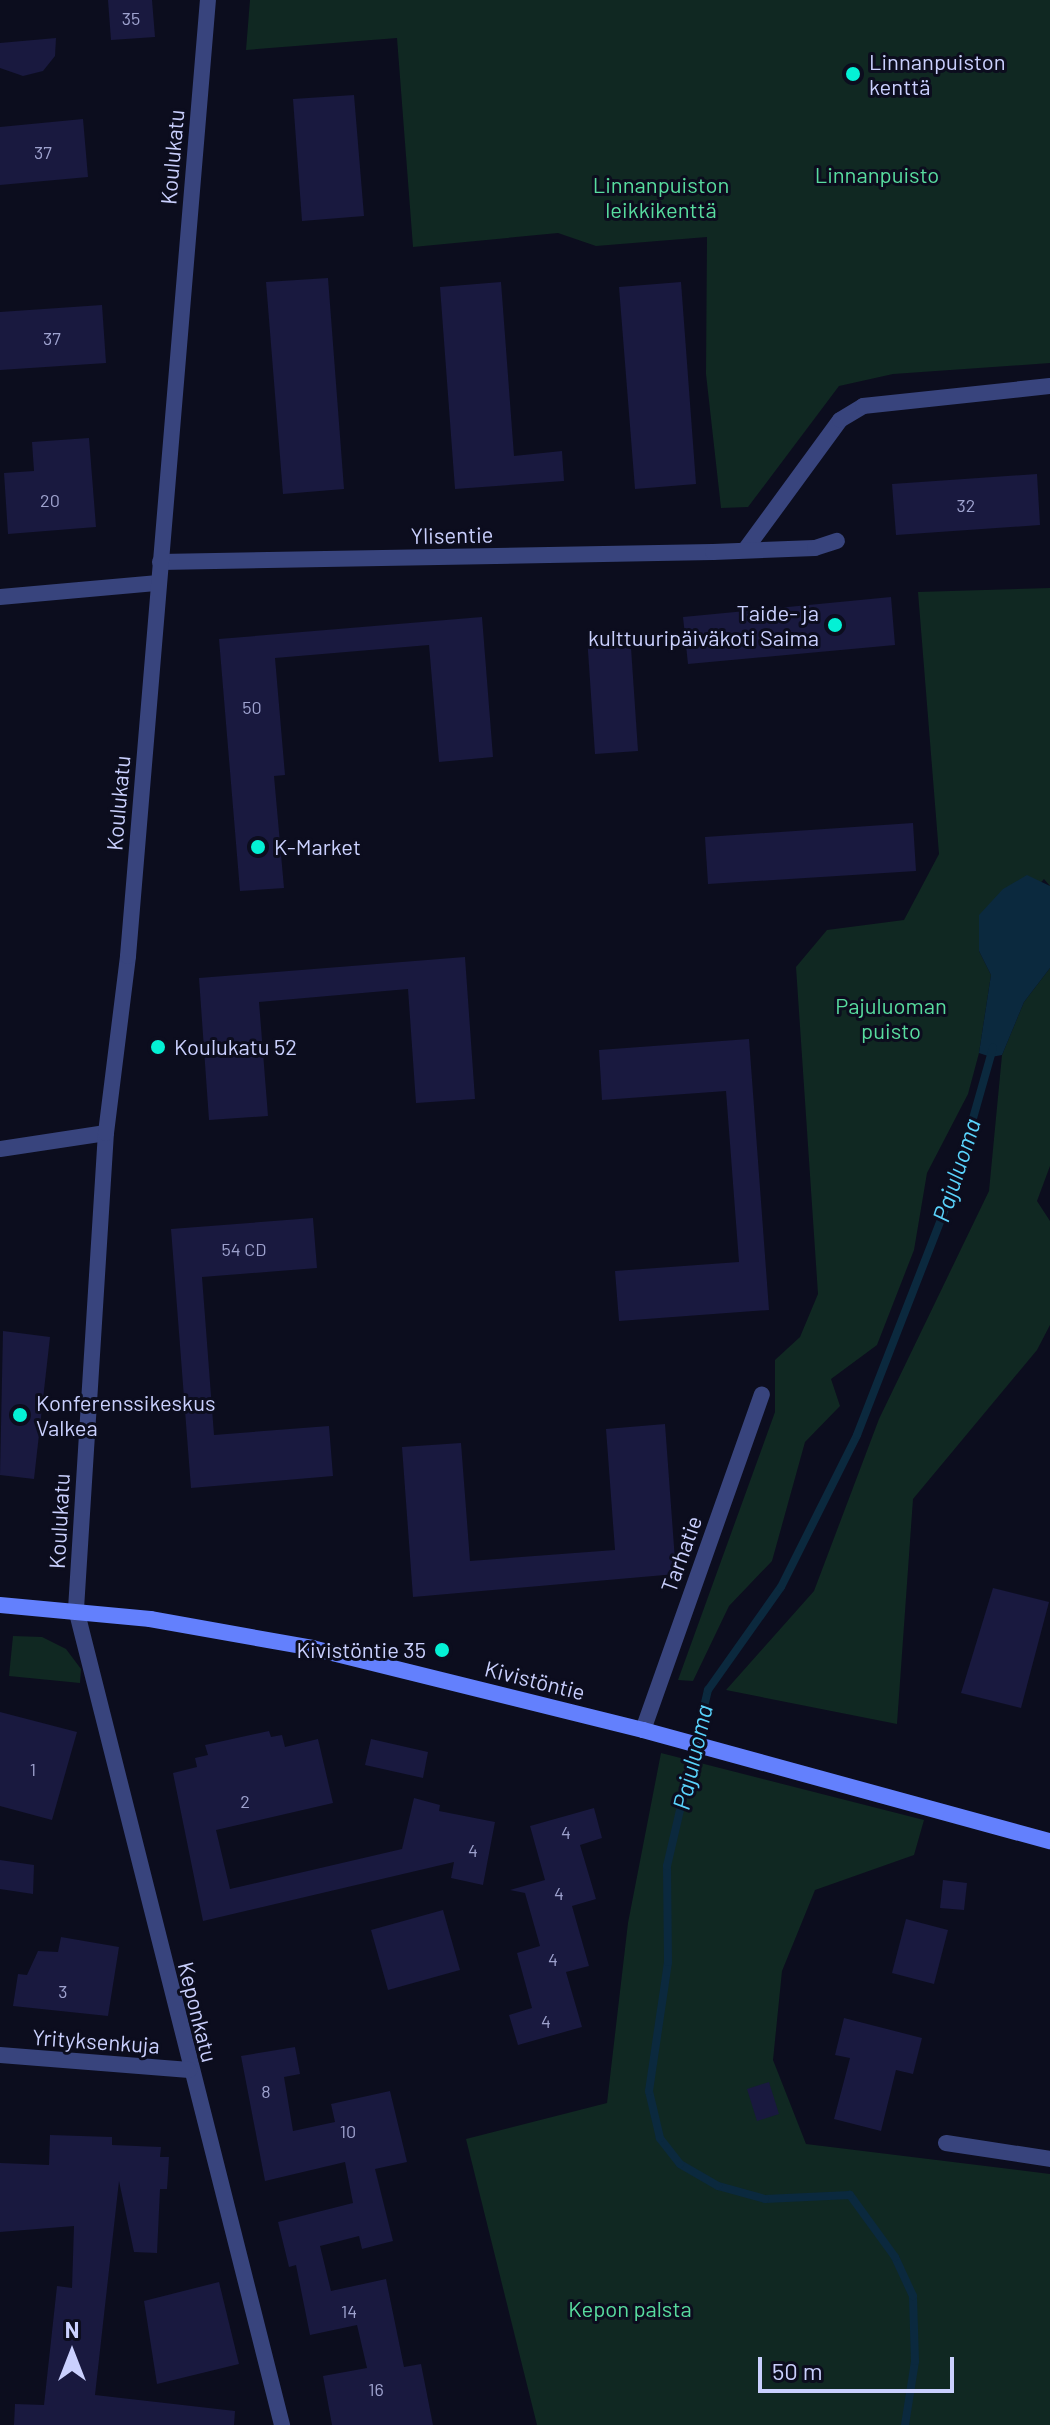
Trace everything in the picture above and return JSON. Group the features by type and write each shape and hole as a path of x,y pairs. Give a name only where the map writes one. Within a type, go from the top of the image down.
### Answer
{"main road":[{"name":"Kivistöntie","path":"0,1605 76,1609 312,1648 667,1736 1050,1841"}],"street":[{"name":"Koulukatu","path":"76,1609 106,1133 128,956 208,0"},
{"path":"745,550 840,420 863,406 1050,386"},
{"name":"Ylisentie","path":"160,562 815,548 837,541"},
{"path":"0,597 158,583"},
{"path":"0,1149 106,1133"},
{"name":"Tarhatie","path":"643,1730 762,1394"},
{"name":"Keponkatu","path":"76,1609 104,1701 189,2070 282,2425"},
{"name":"Yrityksenkuja","path":"0,2055 189,2070"},
{"path":"946,2143 1050,2159"}],"green space":[{"name":"Linnanpuisto","path":"250,0 1050,0 1050,363 893,374 839,386 748,507 721,508 706,374 707,237 596,246 558,233 413,247 397,38 246,50"},
{"name":"Pajuluoman puisto","path":"1050,588 1050,886 1044,879 979,951 991,975 979,1053 968,1094 927,1173 914,1250 877,1345 831,1379 840,1406 805,1442 772,1561 729,1606 693,1681 678,1680 775,1412 775,1360 800,1337 818,1294 796,967 827,930 904,920 939,854 918,592"},
{"path":"1050,968 1050,1166 1037,1201 1050,1221 1050,1325 1037,1350 913,1499 897,1724 726,1690 814,1591 879,1419 989,1191 1002,1055 1024,1002"},
{"path":"13,1636 42,1637 66,1649 81,1669 80,1683 9,1676"},
{"name":"Kepon palsta","path":"661,1753 924,1820 914,1855 815,1890 782,1971 773,2060 806,2144 1050,2174 1050,2425 537,2425 466,2139 607,2103 628,1923"}],"water":[{"path":"1027,875 1050,886 1050,968 1024,1002 1002,1055 991,1057 979,1053 991,975 979,951 979,915 1003,889"}],"building":[{"path":"108,0 152,0 155,37 111,40"},
{"path":"56,38 55,56 43,71 23,76 0,68 0,43"},
{"path":"354,95 364,216 302,221 293,99"},
{"path":"83,119 88,177 0,185 0,127"},
{"path":"328,278 344,489 283,494 266,282"},
{"path":"501,282 514,456 562,451 564,481 455,489 440,287"},
{"path":"681,282 696,484 635,489 619,287"},
{"path":"102,305 106,363 0,370 0,312"},
{"path":"89,438 96,527 8,534 4,473 34,471 32,442"},
{"path":"1037,474 1040,525 896,535 892,484"},
{"path":"891,597 895,645 688,664 683,617"},
{"path":"482,617 493,757 439,762 429,645 275,658 285,775 274,776 284,888 240,891 219,639"},
{"path":"630,633 638,751 595,754 587,636"},
{"path":"913,823 916,871 708,884 705,837"},
{"path":"465,957 475,1099 416,1103 408,989 259,1002 268,1116 209,1120 199,978"},
{"path":"749,1039 769,1310 619,1321 615,1271 739,1262 726,1091 602,1100 599,1050"},
{"path":"313,1218 317,1268 202,1277 214,1435 329,1426 333,1476 191,1488 171,1229"},
{"name":"Konferenssikeskus Valkea","path":"3,1331 50,1337 34,1479 0,1475"},
{"path":"665,1424 676,1574 413,1597 402,1447 461,1443 470,1561 615,1550 606,1429"},
{"path":"993,1588 1049,1602 1021,1708 961,1693"},
{"path":"0,1712 77,1732 52,1820 0,1806"},
{"path":"269,1731 271,1737 282,1735 285,1747 318,1739 333,1803 216,1830 230,1889 402,1849 414,1798 440,1805 439,1811 495,1822 483,1885 451,1878 454,1862 203,1921 173,1773 197,1767 195,1758 208,1755 205,1745"},
{"path":"371,1739 428,1752 423,1778 365,1765"},
{"path":"594,1808 602,1838 580,1845 596,1899 572,1906 589,1966 566,1972 582,2027 518,2045 509,2015 532,2008 517,1953 540,1946 525,1893 510,1890 545,1880 530,1826"},
{"path":"0,1860 34,1865 33,1894 0,1889"},
{"path":"943,1880 967,1883 964,1910 940,1908"},
{"path":"443,1910 460,1970 388,1990 371,1930"},
{"path":"906,1919 948,1930 934,1984 892,1973"},
{"path":"61,1937 119,1947 108,2016 13,2006 18,1974 27,1975 38,1951 58,1952"},
{"path":"844,2018 922,2038 913,2074 896,2070 881,2131 834,2119 850,2058 835,2055"},
{"path":"295,2047 300,2074 284,2077 293,2131 335,2122 331,2104 390,2091 407,2162 375,2169 393,2241 362,2249 359,2236 320,2246 331,2291 386,2279 404,2367 421,2364 433,2425 332,2425 323,2376 367,2368 357,2325 310,2335 296,2265 289,2267 278,2222 353,2203 345,2162 265,2181 241,2056"},
{"path":"769,2082 779,2114 757,2121 747,2089"},
{"path":"50,2135 112,2137 112,2145 161,2147 160,2157 169,2157 167,2189 160,2189 157,2253 134,2252 119,2181 95,2395 235,2411 234,2425 14,2425 15,2404 44,2405 57,2286 72,2288 74,2226 0,2232 0,2163 49,2165"},
{"path":"219,2282 239,2364 157,2384 144,2301"}],"waterway":[{"name":"Pajuluoma","path":"905,2425 915,2361 913,2296 895,2257 850,2195 765,2199 718,2186 680,2164 660,2138 649,2091 668,1962 667,1866 708,1690 781,1587 857,1435 953,1189 993,1048"}],"place":[{"name":"Linnanpuiston kenttä","path":"853,74"},
{"name":"Taide- ja kulttuuripäiväkoti Saima","path":"835,625"},
{"name":"K-Market","path":"258,847"},
{"name":"Koulukatu 52","path":"158,1047"},
{"name":"Konferenssikeskus Valkea","path":"20,1415"},
{"name":"Kivistöntie 35","path":"442,1650"}],"park label":[{"name":"Linnanpuiston leikkikenttä","path":"661,196"}]}
